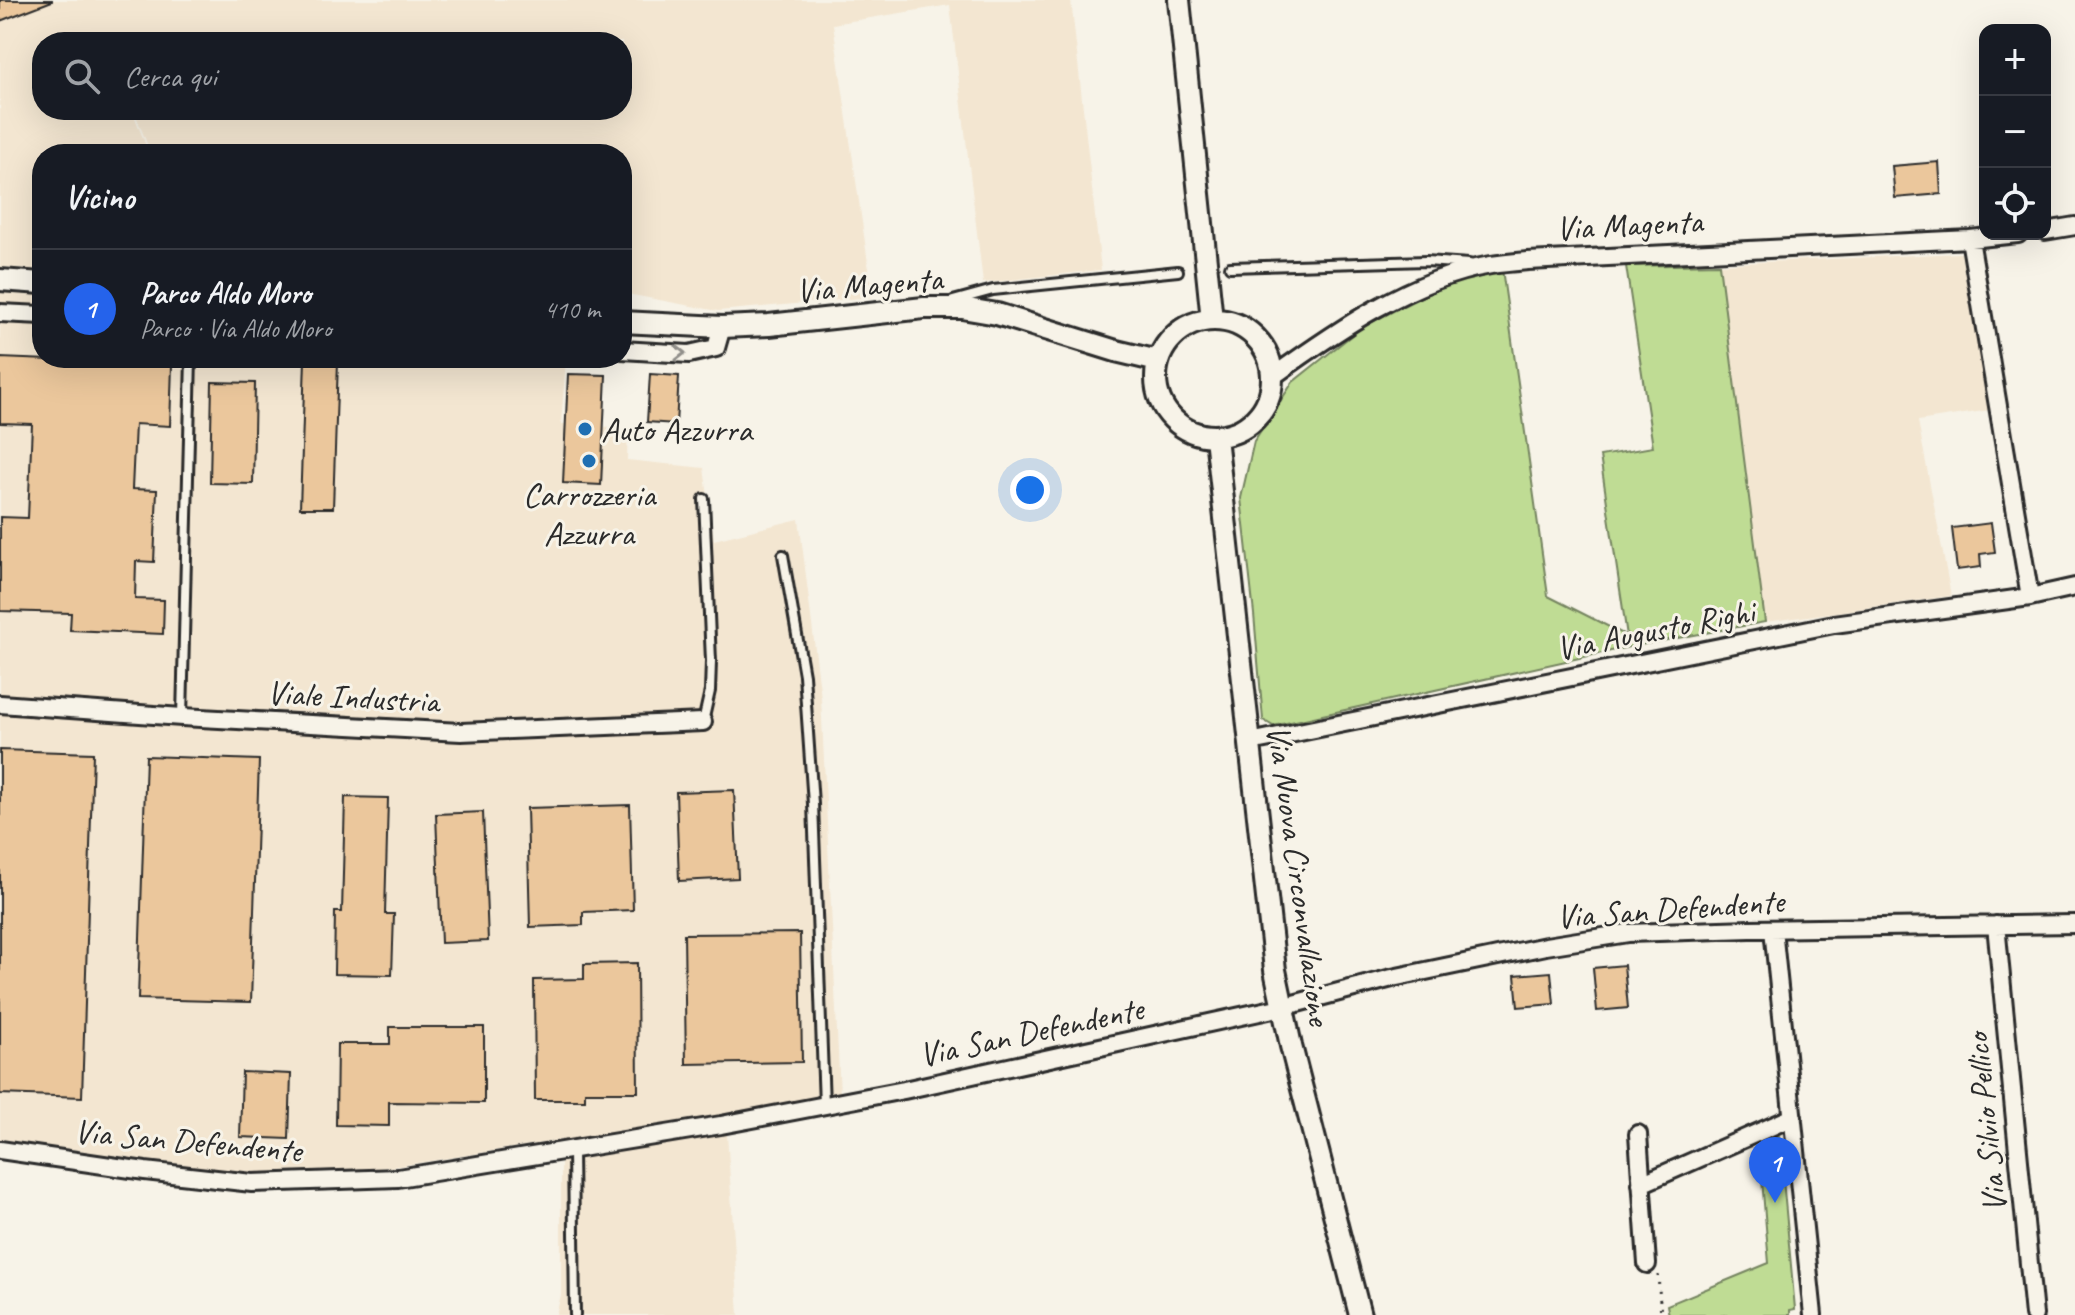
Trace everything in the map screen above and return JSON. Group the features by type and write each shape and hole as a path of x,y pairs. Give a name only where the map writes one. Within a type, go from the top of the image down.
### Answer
{"street":[{"path":"1179,0 1212,320"},
{"path":"2051,230 2075,226"},
{"name":"Via Magenta","path":"1272,377 1334,332 1395,299 1442,279 1490,265 1979,238"},
{"path":"1970,239 2030,597"},
{"path":"0,280 32,282"},
{"name":"Via Magenta","path":"632,322 722,327 793,323 924,308 962,308 997,314 1158,361"},
{"path":"0,313 32,315"},
{"path":"1212,320 1247,330 1260,343 1269,359 1272,377 1270,395 1262,411 1250,424 1234,433 1216,437 1189,431 1167,414 1155,380 1158,361 1166,345 1179,332 1212,320"},
{"path":"632,351 689,354 716,348 722,327"},
{"name":"Via Nuova Circonvallazione","path":"1216,437 1273,955 1282,1007 1360,1315"},
{"name":"Via Augusto Righi","path":"1250,742 1834,624 2030,597 2075,587"},
{"name":"Viale Industria","path":"0,704 461,732 703,722"},
{"name":"Via San Defendente","path":"0,1150 252,1183 398,1178 904,1090 1282,1007 1392,978 1546,946 1628,933 2075,924"},
{"name":"Via Silvio Pellico","path":"1996,925 2034,1315"},
{"path":"1773,929 1813,1315"},
{"path":"1641,1184 1793,1117"},
{"path":"1638,1134 1647,1264"}],"lane":[{"path":"1230,267 1426,261 1490,265"},
{"path":"924,308 993,290 1178,271"},
{"path":"182,717 191,368"},
{"path":"703,722 710,691 711,661 704,499"},
{"path":"783,555 804,675 813,804 824,1105"},
{"path":"573,1150 575,1315"}],"path":[{"path":"1647,1264 1656,1264 1661,1315"}],"shaded area":[{"path":"0,0 1071,0 1101,270 983,283 950,5 833,24 873,297 718,311 632,295 632,144 147,144 138,120 632,120 632,32 32,32 32,120 136,120 145,144 32,144 32,269 0,267"},
{"path":"1961,253 1990,410 1918,421 1951,596 1765,622 1719,264"},
{"path":"0,291 32,293 32,368 565,368 561,424 628,428 627,460 704,468 714,540 799,519 821,698 840,1094 726,1119 739,1315 556,1315 561,1295 561,1140 399,1166 277,1178 193,1172 0,1144"}],"green space":[{"path":"1719,264 1765,622 1629,647 1273,726 1263,720 1241,498 1254,441 1293,382 1362,327 1454,280 1502,269 1548,596 1627,636 1600,456 1653,447 1626,266"},
{"path":"1779,1136 1795,1309 1790,1310 1790,1315 1669,1315 1667,1305 1769,1263 1759,1144"}],"building":[{"path":"0,0 52,0 52,1 0,21"},
{"path":"1939,162 1941,194 1895,198 1892,166"},
{"path":"0,358 32,359 32,368 172,368 170,426 135,424 132,489 157,490 154,562 136,561 135,599 164,600 163,634 70,630 71,613 0,611 0,517 28,518 32,424 0,423"},
{"path":"305,368 338,368 333,508 300,508"},
{"name":"Auto Azzurra","path":"568,374 606,375 601,485 563,483"},
{"path":"650,374 679,376 676,424 647,422"},
{"path":"212,382 255,383 253,484 210,483"},
{"path":"1991,523 1995,552 1980,554 1981,567 1957,570 1952,528"},
{"path":"0,750 93,753 82,1097 0,1094"},
{"path":"146,756 259,760 251,1002 138,999"},
{"path":"734,790 738,878 679,881 676,792"},
{"path":"345,797 388,798 385,914 394,914 392,975 334,974 335,912 342,912"},
{"path":"630,805 633,910 583,912 583,925 530,927 527,808"},
{"path":"483,812 488,941 441,943 436,814"},
{"path":"800,933 802,1062 686,1064 684,934"},
{"path":"637,963 638,1092 585,1092 585,1100 535,1100 534,980 584,979 584,964"},
{"path":"1624,965 1628,1008 1597,1011 1593,968"},
{"path":"1551,972 1554,1004 1518,1007 1515,975"},
{"path":"390,1027 484,1027 484,1103 389,1102 389,1126 336,1125 337,1044 390,1044"},
{"path":"242,1072 291,1074 289,1139 240,1137"}],"place":[{"name":"Auto Azzurra","path":"585,429"},
{"name":"Carrozzeria Azzurra","path":"589,461"},
{"name":"Parco Aldo Moro","path":"1775,1203"}]}
